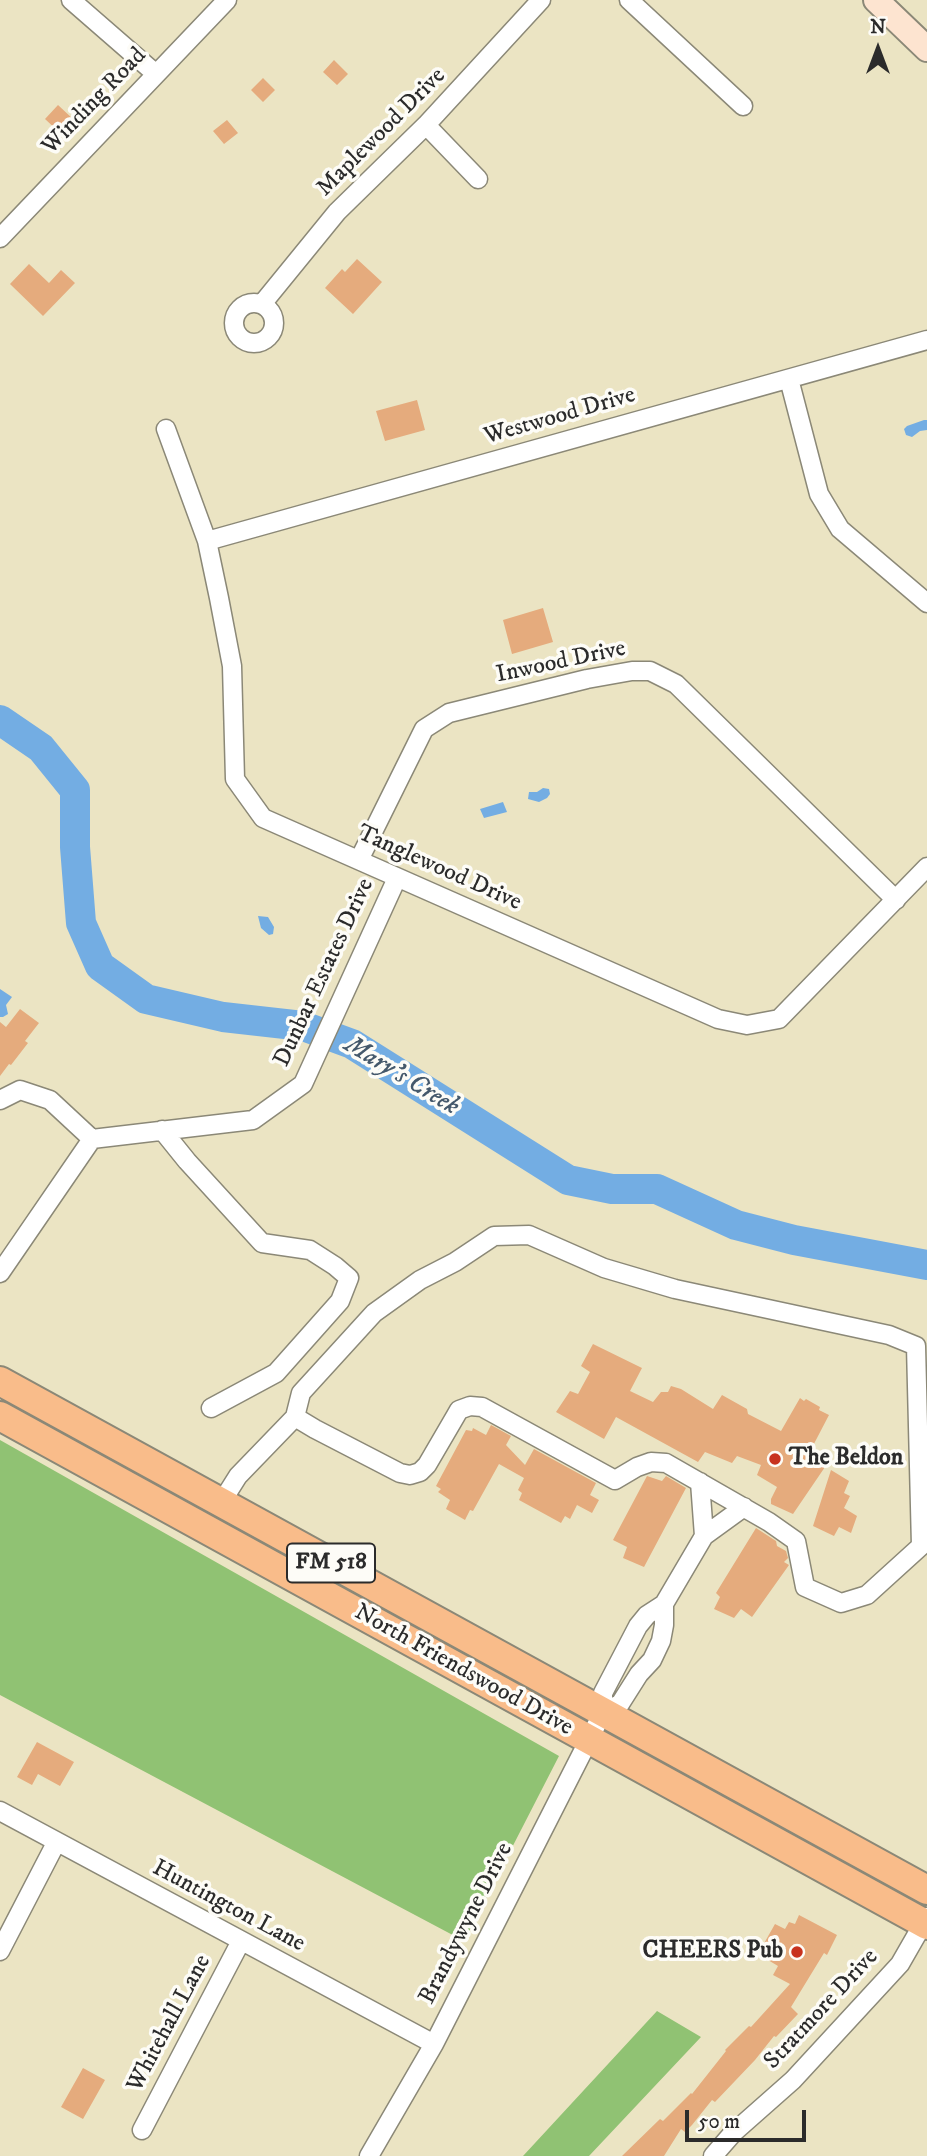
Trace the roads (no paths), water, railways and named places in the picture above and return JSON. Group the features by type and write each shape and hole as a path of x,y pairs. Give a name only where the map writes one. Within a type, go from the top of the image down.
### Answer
{"main road":[{"name":"North Friendswood Drive","path":"0,1381 927,1890"},
{"name":"North Friendswood Drive","path":"0,1416 588,1740 926,1922"}],"street":[{"path":"71,0 156,74"},
{"name":"Winding Road","path":"3,229 227,0"},
{"name":"Maplewood Drive","path":"262,304 337,212 426,125 541,0"},
{"path":"629,0 743,106"},
{"path":"876,0 927,49"},
{"path":"426,125 478,179"},
{"name":"Westwood Drive","path":"207,541 927,340"},
{"path":"789,379 819,494 840,529 927,603"},
{"name":"Tanglewood Drive","path":"166,429 207,541 232,666 235,779 263,818 718,1019 747,1025 779,1019 927,867"},
{"name":"Inwood Drive","path":"359,860 424,729 449,713 587,679 632,671 650,671 676,684 896,900"},
{"name":"Dunbar Estates Drive","path":"92,1139 253,1120 303,1084 397,878"},
{"path":"0,1083 50,1100 92,1139 0,1273"},
{"path":"0,1100 20,1090"},
{"path":"162,1130 262,1243 310,1250 349,1278 340,1301 276,1373 211,1408"},
{"path":"221,1503 238,1476 295,1417 300,1393 374,1313 419,1280 454,1262 494,1236 529,1235 604,1269 675,1289 889,1335 915,1346 921,1546 867,1595 841,1604 805,1587 796,1541 769,1521 666,1463 651,1462 615,1480 482,1407 470,1406 460,1410 427,1465 410,1475 400,1473 295,1417"},
{"path":"700,1482 704,1536"},
{"path":"664,1604 661,1641 652,1660 639,1674 620,1704 603,1712 603,1693 638,1626 647,1615 664,1604 704,1536 744,1507"},
{"name":"Brandywyne Drive","path":"369,2156 433,2044 603,1712"},
{"name":"Huntington Lane","path":"0,1811 433,2044"},
{"path":"0,1951 56,1843"},
{"name":"Stratmore Drive","path":"713,2156 733,2133 793,2080 900,1964 926,1922"},
{"name":"Whitehall Lane","path":"142,2130 241,1941"}],"water":[{"path":"927,420 927,430 912,437 906,435 904,429 907,426"},
{"path":"543,788 549,789 547,798 539,802 528,799 529,792 537,792"},
{"path":"503,802 507,812 484,818 480,809"},
{"path":"258,916 268,917 274,927 273,934 269,935 261,928"},
{"path":"0,989 12,997 6,1005 8,1014 3,1017 0,1017"}],"waterway":[{"name":"Mary's Creek","path":"0,720 41,748 75,790 75,847 81,923 100,966 146,999 223,1017 303,1026 352,1044 568,1180 612,1189 657,1189 736,1225 794,1240 927,1265"}],"place":[{"name":"The Beldon","path":"775,1459"},
{"name":"CHEERS Pub","path":"797,1952"}]}
